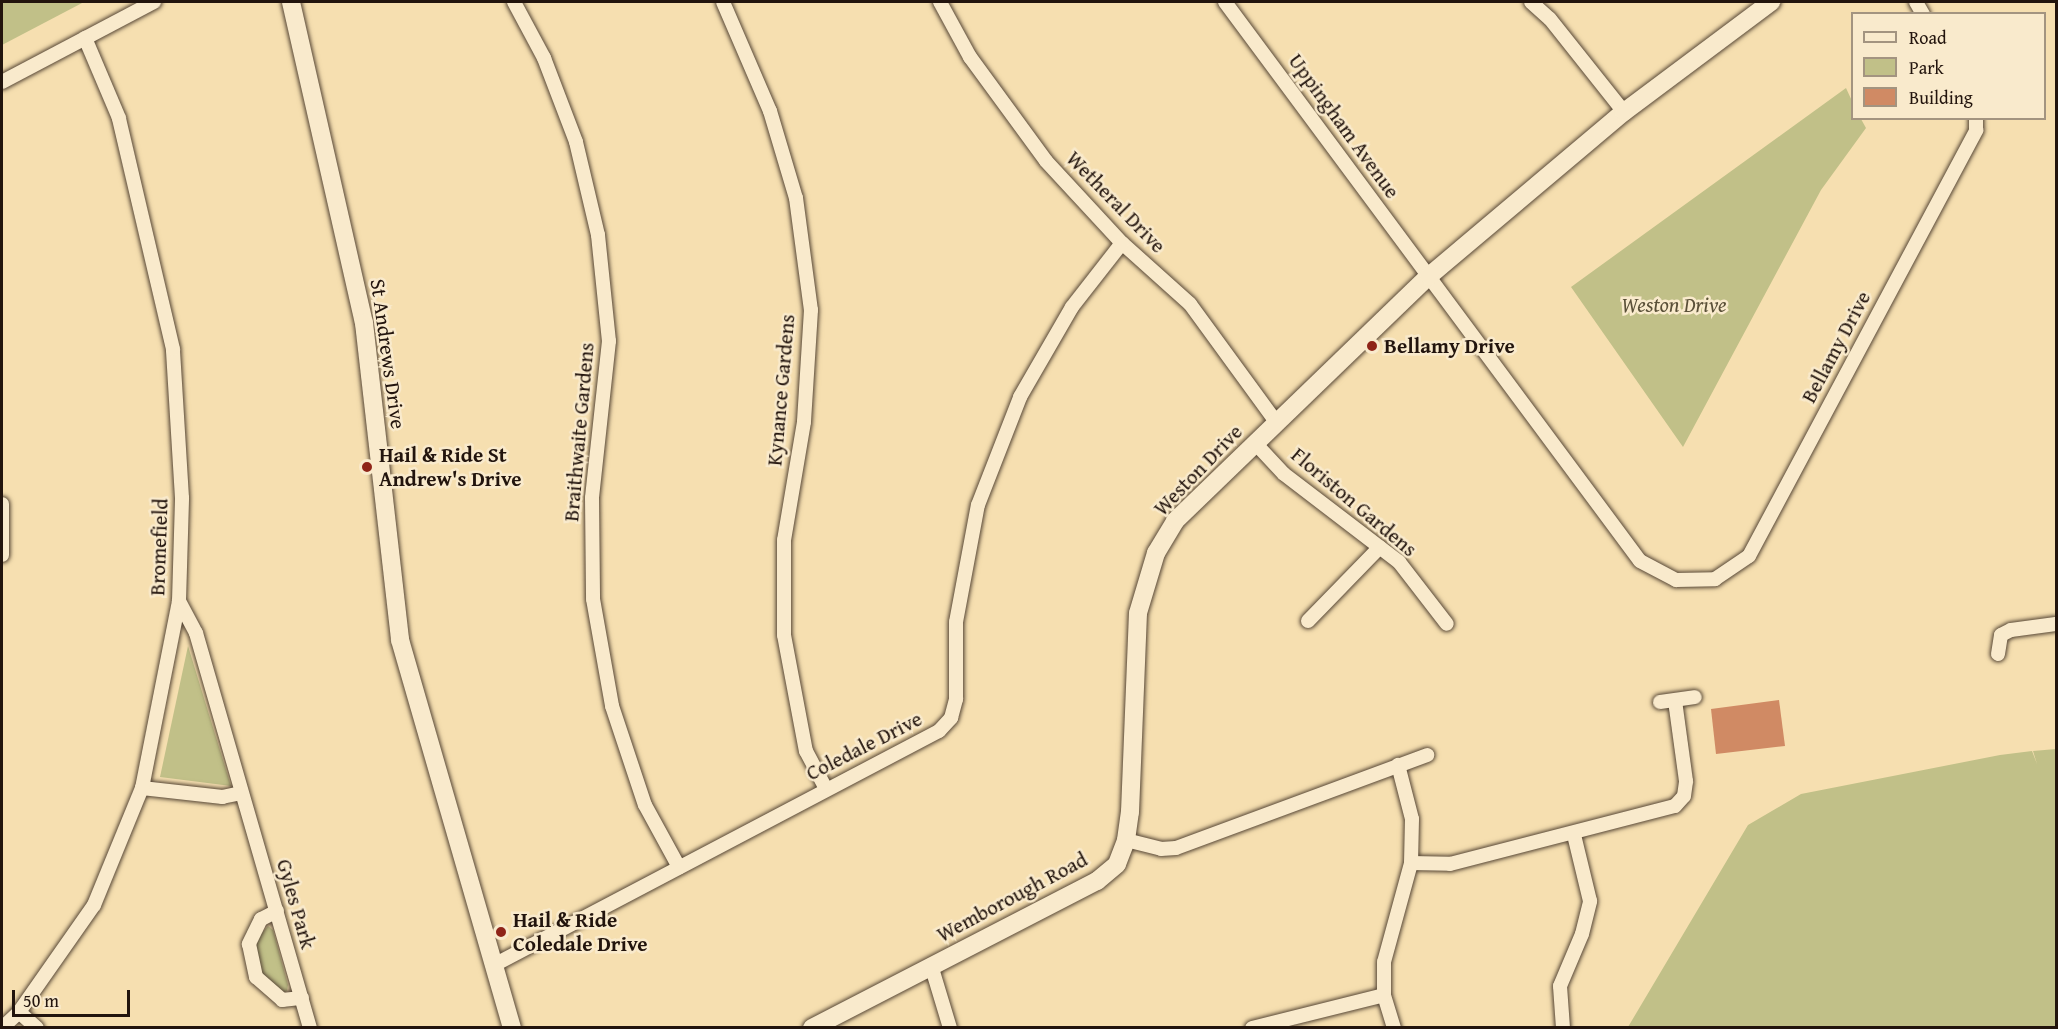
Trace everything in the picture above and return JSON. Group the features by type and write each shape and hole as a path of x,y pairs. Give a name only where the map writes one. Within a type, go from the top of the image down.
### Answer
{"street":[{"path":"2,82 154,2"},
{"name":"St Andrews Drive","path":"291,2 364,323 400,640 512,1028"},
{"name":"Braithwaite Gardens","path":"514,2 544,57 576,142 598,235 609,341 592,498 593,599 612,706 645,805 679,867"},
{"name":"Kynance Gardens","path":"723,2 770,111 799,220 811,310 804,422 784,540 784,635 806,751 826,789"},
{"name":"Wetheral Drive","path":"940,2 970,57 1046,161 1122,243 1190,304 1276,422"},
{"name":"Uppingham Avenue","path":"1225,2 1429,276"},
{"path":"1531,2 1550,19 1624,112"},
{"name":"Weston Drive","path":"1126,840 1138,613 1156,553 1175,521 1429,276 1624,112 1771,2"},
{"name":"Bromefield","path":"2,1028 19,1012 94,905 142,788 179,601 182,498 173,349 118,118 85,38"},
{"name":"Bellamy Drive","path":"1429,276 1640,561 1676,580 1715,579 1749,556 1976,130 1976,120"},
{"name":"Coledale Drive","path":"494,965 939,731 951,718 956,699 956,622 978,505 1020,397 1072,307 1122,243"},
{"name":"Floriston Gardens","path":"1255,443 1284,474 1399,562 1447,624"},
{"path":"2,504 2,555"},
{"path":"1308,621 1380,547"},
{"name":"Gyles Park","path":"179,601 196,633 310,1028"},
{"path":"1998,654 2001,635 2011,630 2056,624"},
{"path":"1660,702 1695,697"},
{"path":"1411,863 1450,864 1574,835 1675,806 1684,796 1686,781 1675,701"},
{"path":"1126,840 1161,849 1176,848 1427,755"},
{"path":"1394,1028 1384,995 1384,962 1411,863 1412,819 1398,765"},
{"path":"142,788 222,797 241,793"},
{"path":"1563,1028 1560,986 1582,934 1590,901 1574,835"},
{"name":"Wemborough Road","path":"812,1028 1097,881 1117,864 1126,840"},
{"path":"277,911 261,919 249,944 256,977 282,1000 302,998"},
{"path":"931,965 951,1028"},
{"path":"1252,1028 1384,995"},
{"path":"19,1012 37,1028"}],"green space":[{"path":"2,2 84,2 2,45"},
{"name":"Weston Drive","path":"1846,88 1851,99 1851,120 1862,120 1866,128 1821,190 1683,447 1571,287"},
{"path":"188,646 231,786 160,777"},
{"path":"2056,749 2056,1027 1628,1027 1748,825 1801,794 2000,755 2032,751 2037,764 2033,751"},
{"path":"268,926 273,930 288,985 287,991 281,994 261,976 255,952 258,937"}],"building":[{"path":"1779,700 1785,746 1716,754 1711,709"}],"place":[{"name":"Bellamy Drive","path":"1372,346"},
{"name":"Hail & Ride St Andrew's Drive","path":"367,467"},
{"name":"Hail & Ride Coledale Drive","path":"501,932"}]}
